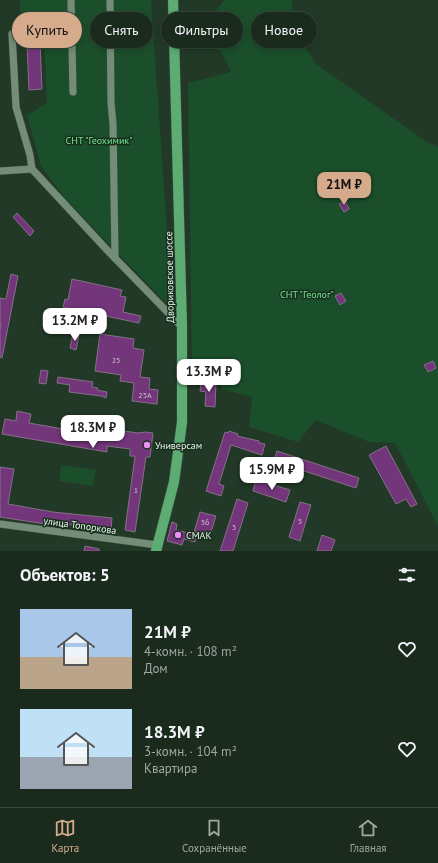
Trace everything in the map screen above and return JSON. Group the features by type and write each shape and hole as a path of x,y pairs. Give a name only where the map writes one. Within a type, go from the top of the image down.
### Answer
{"main road":[{"name":"Двориковское шоссе","path":"156,548 171,497 180,441 182,400 182,327 173,0"}],"street":[{"path":"71,0 73,92"},
{"path":"110,0 115,258"},
{"path":"13,48 16,107 30,155 32,169 182,327"},
{"path":"0,171 32,169"},
{"name":"улица Топоркова","path":"0,524 156,548"}],"green space":[{"name":"СНТ \"Геохимик\"","path":"20,0 151,0 152,12 90,12 90,48 153,48 153,29 172,303 165,302 65,198 41,166 27,115 47,103 45,48 82,48 82,12 20,12"},
{"name":"СНТ \"Геолог\"","path":"224,0 292,0 292,12 251,12 251,48 305,48 316,64 427,142 438,147 438,526 395,443 369,442 316,420 298,442 249,427 252,397 222,389 218,378 192,375 188,83 231,72 218,48 243,48 243,12 215,12"},
{"path":"61,465 96,470 93,486 59,481"}],"building":[{"path":"27,48 40,48 42,89 29,90"},
{"path":"345,201 349,209 344,212 339,204"},
{"path":"17,213 34,231 30,236 13,217"},
{"path":"11,274 18,276 2,358 0,357 0,298 6,299"},
{"path":"72,279 122,290 120,296 126,297 123,312 141,316 139,323 63,307 65,299 68,300"},
{"path":"341,293 346,301 340,305 335,296"},
{"path":"73,334 79,335 76,350 70,348"},
{"path":"100,334 134,339 133,348 144,350 140,377 150,378 149,389 158,390 157,404 132,401 134,383 120,381 121,375 95,371"},
{"path":"433,361 436,368 428,372 424,365"},
{"path":"41,370 48,371 46,384 39,383"},
{"path":"58,377 93,382 92,387 98,388 97,390 107,392 106,398 69,392 70,385 57,383"},
{"path":"201,382 216,382 215,407 205,406 206,392 200,391"},
{"path":"17,411 31,414 29,423 86,433 88,423 111,427 110,429 138,433 153,433 150,457 146,457 135,532 125,530 135,456 130,456 130,449 107,446 107,452 2,434 5,419 16,421"},
{"path":"229,431 238,434 237,436 259,441 259,443 265,444 262,455 231,445 219,484 224,486 221,496 206,491 225,432 228,433"},
{"path":"386,446 417,504 411,507 406,499 396,504 369,455"},
{"path":"277,451 359,478 356,488 274,461"},
{"path":"0,467 14,469 8,504 53,512 112,518 111,529 45,522 45,524 0,517"},
{"path":"256,480 290,490 286,502 253,491"},
{"path":"237,499 248,503 233,551 220,551"},
{"path":"300,502 311,505 300,541 289,537"},
{"path":"200,512 216,516 210,535 194,532"},
{"path":"172,522 177,524 176,530 197,535 195,542 184,539 182,545 167,541"},
{"path":"322,535 335,540 331,551 317,551"},
{"path":"85,546 99,549 99,551 84,551"}],"place":[{"name":"Универсам","path":"147,445"},
{"name":"СМАК","path":"178,535"}]}
